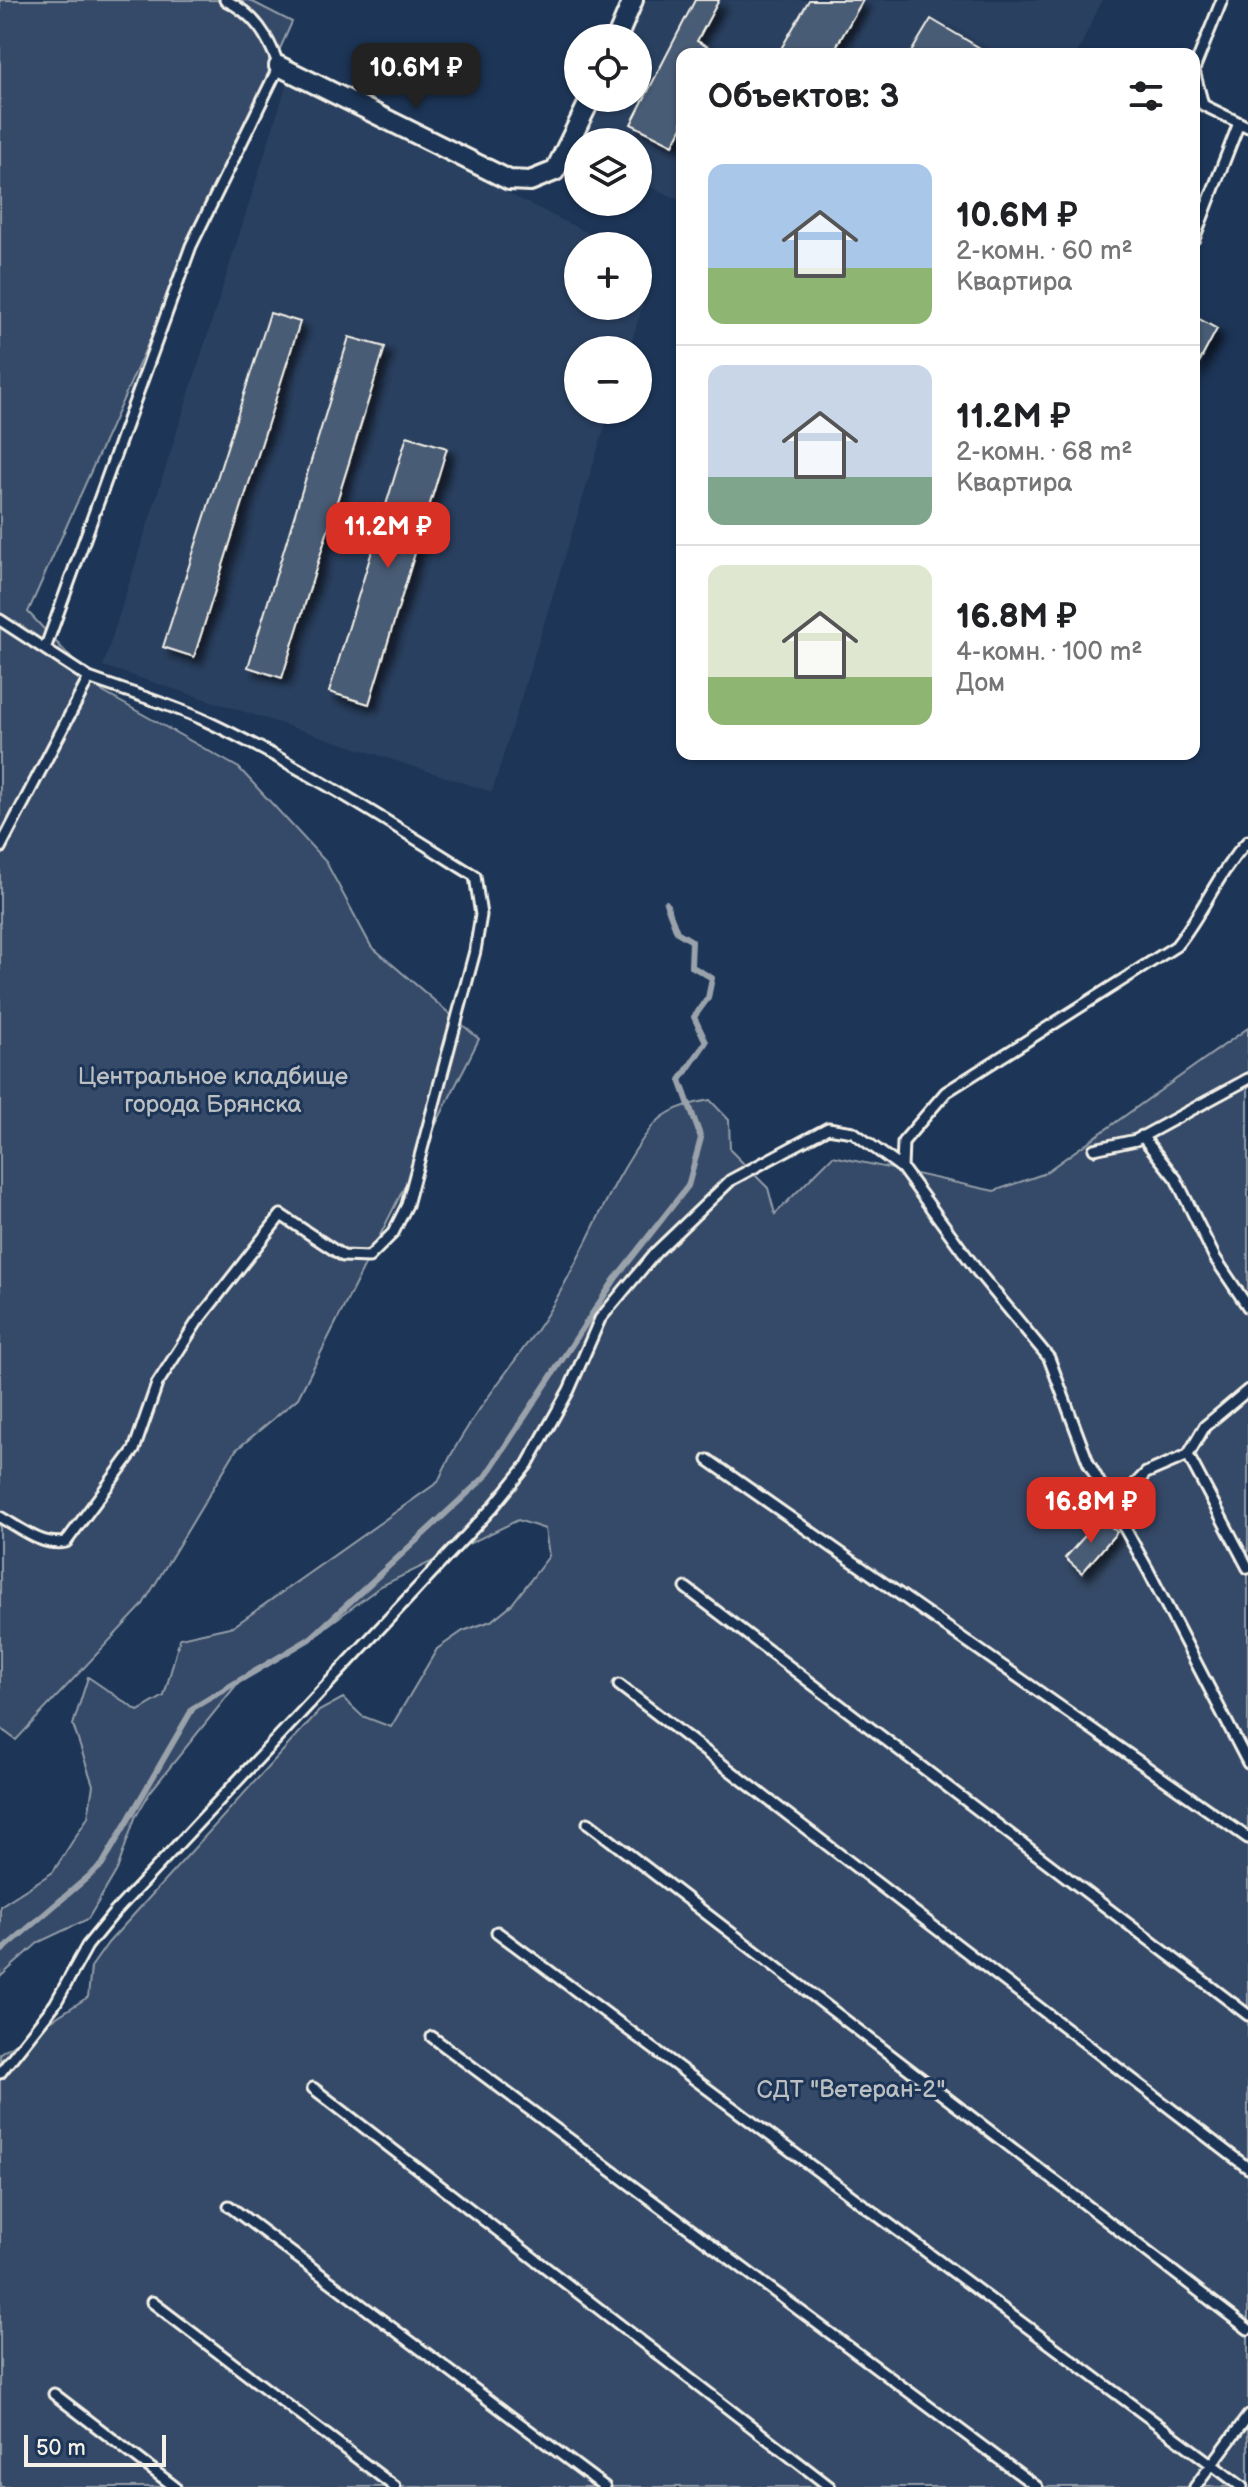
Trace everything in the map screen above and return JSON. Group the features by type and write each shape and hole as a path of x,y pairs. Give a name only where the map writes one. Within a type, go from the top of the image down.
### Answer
{"street":[{"path":"623,24 633,0"},
{"path":"279,66 509,180 530,181 555,171 584,112"}],"lane":[{"path":"45,649 191,246 279,66 266,33 240,7 225,0"},
{"path":"1200,55 1222,0"},
{"path":"1200,93 1203,105 1244,125 1200,225"},
{"path":"0,620 89,678 202,719 300,771 475,876 481,915 475,951 407,1205 393,1233 369,1257 343,1256 281,1215 197,1322 157,1384 134,1450 66,1542 55,1544 37,1538 0,1517"},
{"path":"0,848 89,678"},
{"path":"902,1168 903,1142 946,1092 1176,946 1192,926 1231,859 1248,841"},
{"path":"1094,1149 1142,1136 1248,1079"},
{"path":"0,2073 55,2004 87,1946 114,1913 410,1600 519,1475 569,1390 600,1319 656,1252 731,1180 828,1128 853,1132 902,1168 978,1272 1049,1358 1088,1462 1248,1763"},
{"path":"1142,1136 1176,1179 1215,1258 1248,1307"},
{"path":"1113,1507 1146,1473 1188,1455 1205,1426 1248,1390"},
{"path":"1188,1455 1248,1568"},
{"path":"708,1460 1248,1838"},
{"path":"686,1588 1248,2015"},
{"path":"619,1685 1248,2168"},
{"path":"588,1823 1248,2329"},
{"path":"497,1932 1242,2487"},
{"path":"432,2037 1037,2487"},
{"path":"313,2088 830,2487"},
{"path":"229,2206 605,2487"},
{"path":"152,2302 395,2487"},
{"path":"54,2394 175,2487"},
{"path":"1195,2487 1248,2416"}],"shaded area":[{"path":"633,0 1102,0 1080,48 676,48 676,198 652,187 652,128 578,128 585,112 652,112 652,24 623,24"},
{"path":"287,83 586,232 564,232 564,320 638,320 633,336 564,336 564,424 606,424 492,792 103,666"}],"green space":[{"name":"Центральное кладбище города Брянска","path":"0,0 249,0 292,22 28,612 103,692 239,768 326,862 371,946 479,1039 298,1398 236,1450 142,1606 16,1740 0,1728"},
{"name":"СДТ \"Ветеран-2\"","path":"1248,1028 1248,2487 0,2487 0,2053 88,1997 91,1967 108,1943 319,1711 343,1698 362,1716 391,1727 437,1649 463,1631 491,1621 512,1604 549,1556 545,1529 518,1520 381,1586 311,1638 237,1684 150,1792 135,1818 117,1870 88,1919 39,1942 0,1977 0,1906 53,1872 88,1817 93,1785 73,1725 88,1677 138,1711 164,1696 180,1638 234,1626 438,1482 473,1418 558,1296 635,1150 651,1128 670,1112 710,1100 729,1120 730,1150 768,1188 775,1214 833,1156 994,1191 1043,1174"}],"building":[{"path":"695,0 719,0 697,41 710,48 676,48 676,139 673,145 652,134 652,128 639,128 631,124 637,112 652,112 652,83"},
{"path":"809,0 863,0 835,48 781,48"},
{"path":"931,19 980,48 914,48"},
{"path":"270,313 300,322 194,657 163,647"},
{"path":"1200,319 1217,329 1200,361"},
{"path":"349,337 385,347 282,678 248,667"},
{"path":"407,436 447,448 369,704 329,692"},
{"path":"1101,1518 1117,1532 1082,1573 1065,1558"}],"waterway":[{"path":"0,1952 102,1865 193,1708 311,1638 485,1477 615,1279 688,1186 701,1138 680,1080 706,1042 694,1017 708,998 712,978 691,966 692,941 677,932 666,903"}]}
